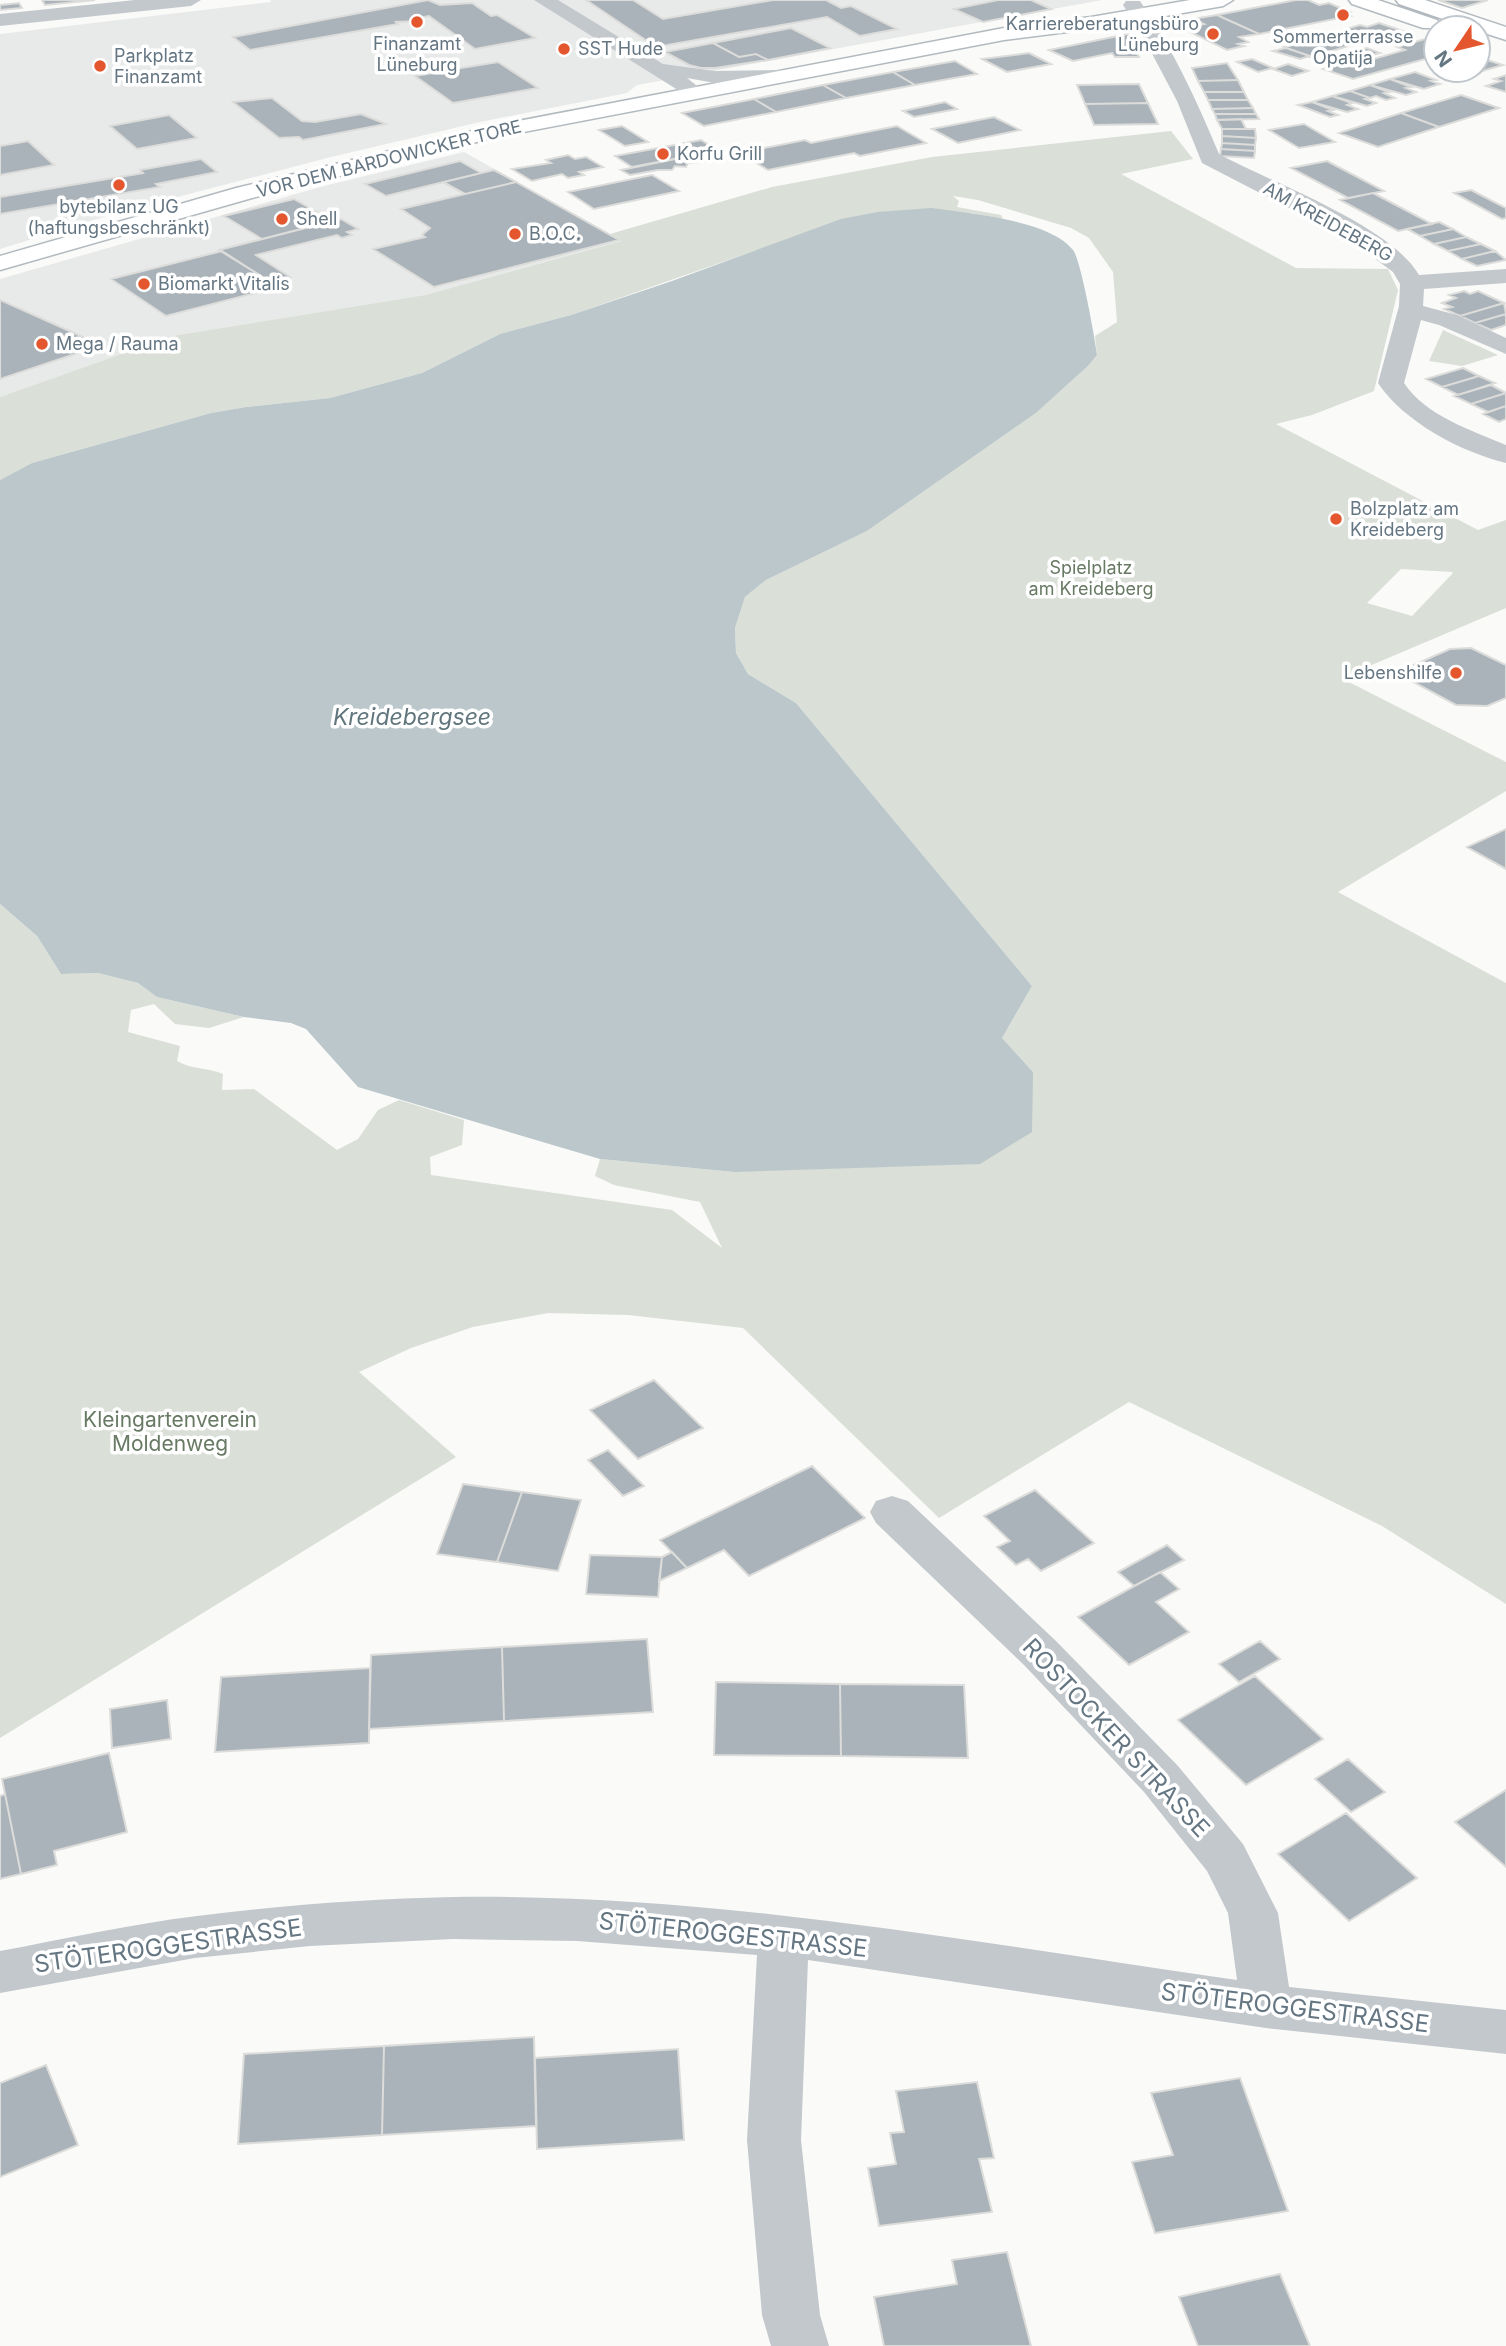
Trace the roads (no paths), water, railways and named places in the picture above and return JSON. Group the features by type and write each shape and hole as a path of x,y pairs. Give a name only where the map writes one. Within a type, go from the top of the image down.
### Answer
{"main road":[{"name":"VOR DEM BARDOWICKER TORE","path":"1136,9 1156,0"},
{"name":"VOR DEM BARDOWICKER TORE","path":"0,263 196,206 510,129 1136,9 1223,0"},
{"path":"1359,0 1422,21"},
{"path":"1406,0 1506,34"}],"street":[{"path":"0,20 191,0"},
{"path":"544,0 696,93"},
{"name":"AM KREIDEBERG","path":"1136,9 1187,101 1210,158 1373,243 1399,261 1412,283 1410,310 1391,383 1396,396 1421,413 1506,454"},
{"name":"VOR DEM BARDOWICKER TORE","path":"654,67 715,77 783,76"},
{"path":"1412,283 1506,276"},
{"path":"1410,310 1448,320 1506,347"},
{"name":"ROSTOCKER STRASSE","path":"892,1512 1040,1653 1161,1779 1225,1858 1253,1913 1266,2006"},
{"name":"STÖTEROGGESTRASSE","path":"0,1972 195,1937 310,1925 453,1918 578,1920 784,1936 1266,2006 1506,2032"},
{"path":"784,1936 774,2140 791,2315 800,2346"}],"water":[{"name":"Kreidebergsee","path":"931,208 1028,225 1062,240 1073,250 1080,268 1097,355 1036,413 867,531 766,580 745,597 735,628 736,653 748,674 796,703 1032,986 1002,1038 1033,1072 1032,1132 980,1164 734,1172 600,1159 358,1087 306,1029 291,1023 244,1017 157,997 138,983 98,973 61,974 37,936 0,904 0,480 32,463 211,413 330,398 422,373 500,334 571,315 672,281 841,219 878,212"}],"place":[{"name":"Sommerterrasse Opatija","path":"1343,15"},
{"name":"Finanzamt Lüneburg","path":"417,22"},
{"name":"Karriereberatungsbüro Lüneburg","path":"1213,34"},
{"name":"SST Hude","path":"564,49"},
{"name":"Parkplatz Finanzamt","path":"100,66"},
{"name":"Korfu Grill","path":"663,154"},
{"name":"bytebilanz UG (haftungsbeschränkt)","path":"119,185"},
{"name":"Shell","path":"282,219"},
{"name":"B.O.C.","path":"515,234"},
{"name":"Biomarkt Vitalis","path":"144,284"},
{"name":"Mega / Rauma","path":"42,344"},
{"name":"Bolzplatz am Kreideberg","path":"1336,519"},
{"name":"Lebenshilfe","path":"1456,673"}],"park label":[{"name":"Spielplatz am Kreideberg","path":"1091,578"},
{"name":"Kleingartenverein Moldenweg","path":"170,1432"}]}
